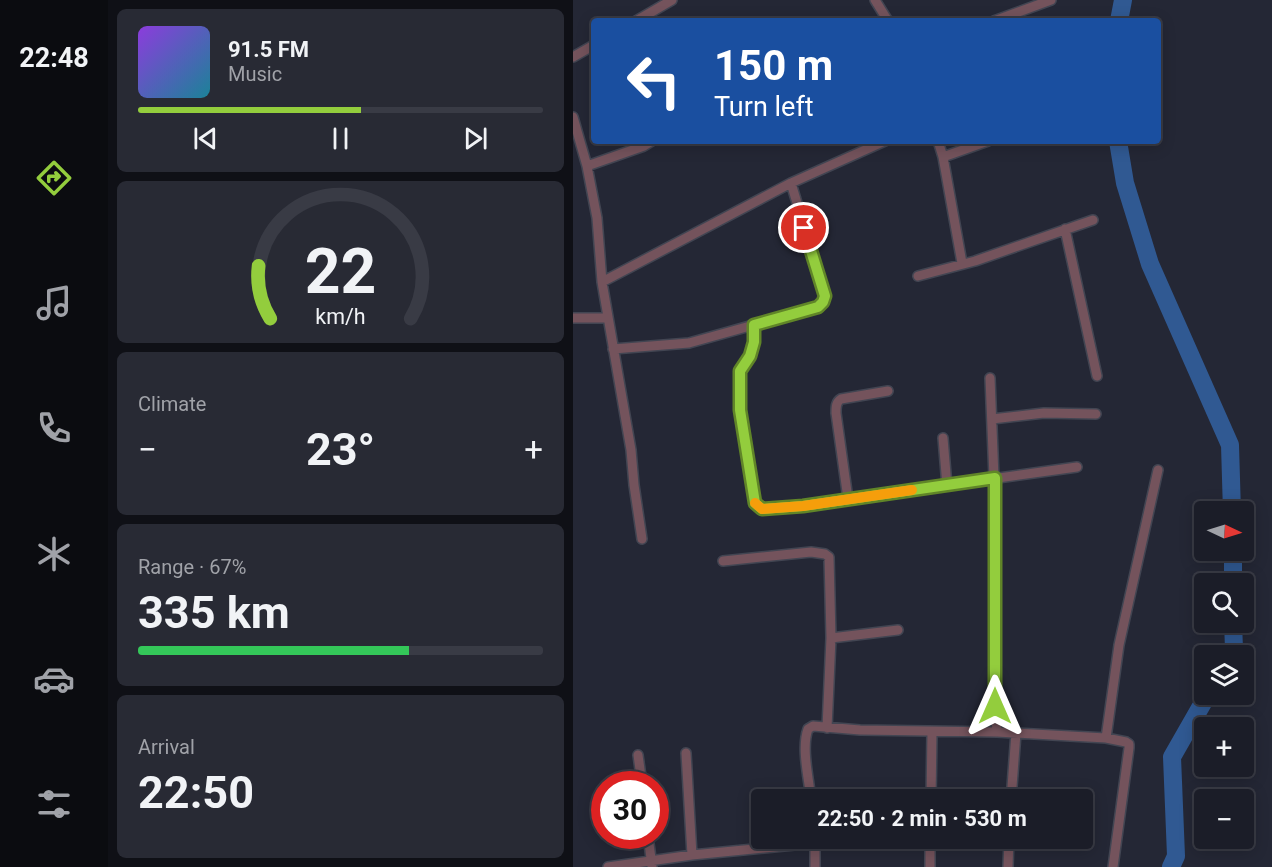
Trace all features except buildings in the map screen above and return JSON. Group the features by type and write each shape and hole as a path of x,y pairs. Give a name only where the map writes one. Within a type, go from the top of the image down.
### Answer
{"street":[{"path":"641,18 672,0"},
{"path":"875,0 886,18"},
{"path":"1002,18 1051,0"},
{"path":"573,57 591,47"},
{"path":"573,117 587,166 597,218 607,318 631,450 642,539"},
{"path":"587,166 647,144"},
{"path":"602,282 791,183 878,144"},
{"path":"938,144 943,157 962,263"},
{"path":"943,157 980,144"},
{"path":"613,349 689,343 818,307 825,296 791,183"},
{"path":"918,276 975,261 1093,220"},
{"path":"1065,229 1097,376"},
{"path":"573,318 607,318"},
{"path":"754,325 754,342 750,356 740,371 740,410 755,503 762,509 803,506 1077,467"},
{"path":"990,378 995,478 997,732"},
{"path":"847,499 836,405 841,399 888,391"},
{"path":"992,419 1044,413 1096,414"},
{"path":"943,438 948,486"},
{"path":"1106,738 1119,645 1158,470"},
{"path":"723,561 811,552 825,554 829,557 831,638 827,728"},
{"path":"831,638 898,630"},
{"path":"810,789 806,753 807,733 808,729 813,726 932,732 997,732 1106,738 1126,742 1129,748 1113,867"},
{"path":"931,789 932,732"},
{"path":"1012,789 1016,733"},
{"path":"686,753 692,855"},
{"path":"638,755 640,771"},
{"path":"608,867 652,864 692,855 751,848"},
{"path":"650,849 652,864"},
{"path":"815,849 815,867"},
{"path":"930,849 930,867"},
{"path":"1008,867 1009,849"}],"waterway":[{"path":"1120,18 1123,0"},
{"path":"1118,144 1125,183 1150,264 1230,445 1232,501"},
{"path":"1233,561 1233,573"},
{"path":"1233,633 1234,645"},
{"path":"1171,867 1176,856 1172,757 1202,705"}],"slow traffic":[{"path":"755,503 762,509 803,506 912,490"}],"route":[{"path":"804,228 825,296 823,302 818,307 754,325 754,342 750,356 740,371 740,410 755,503 762,509 803,506 995,478 995,706"}]}
